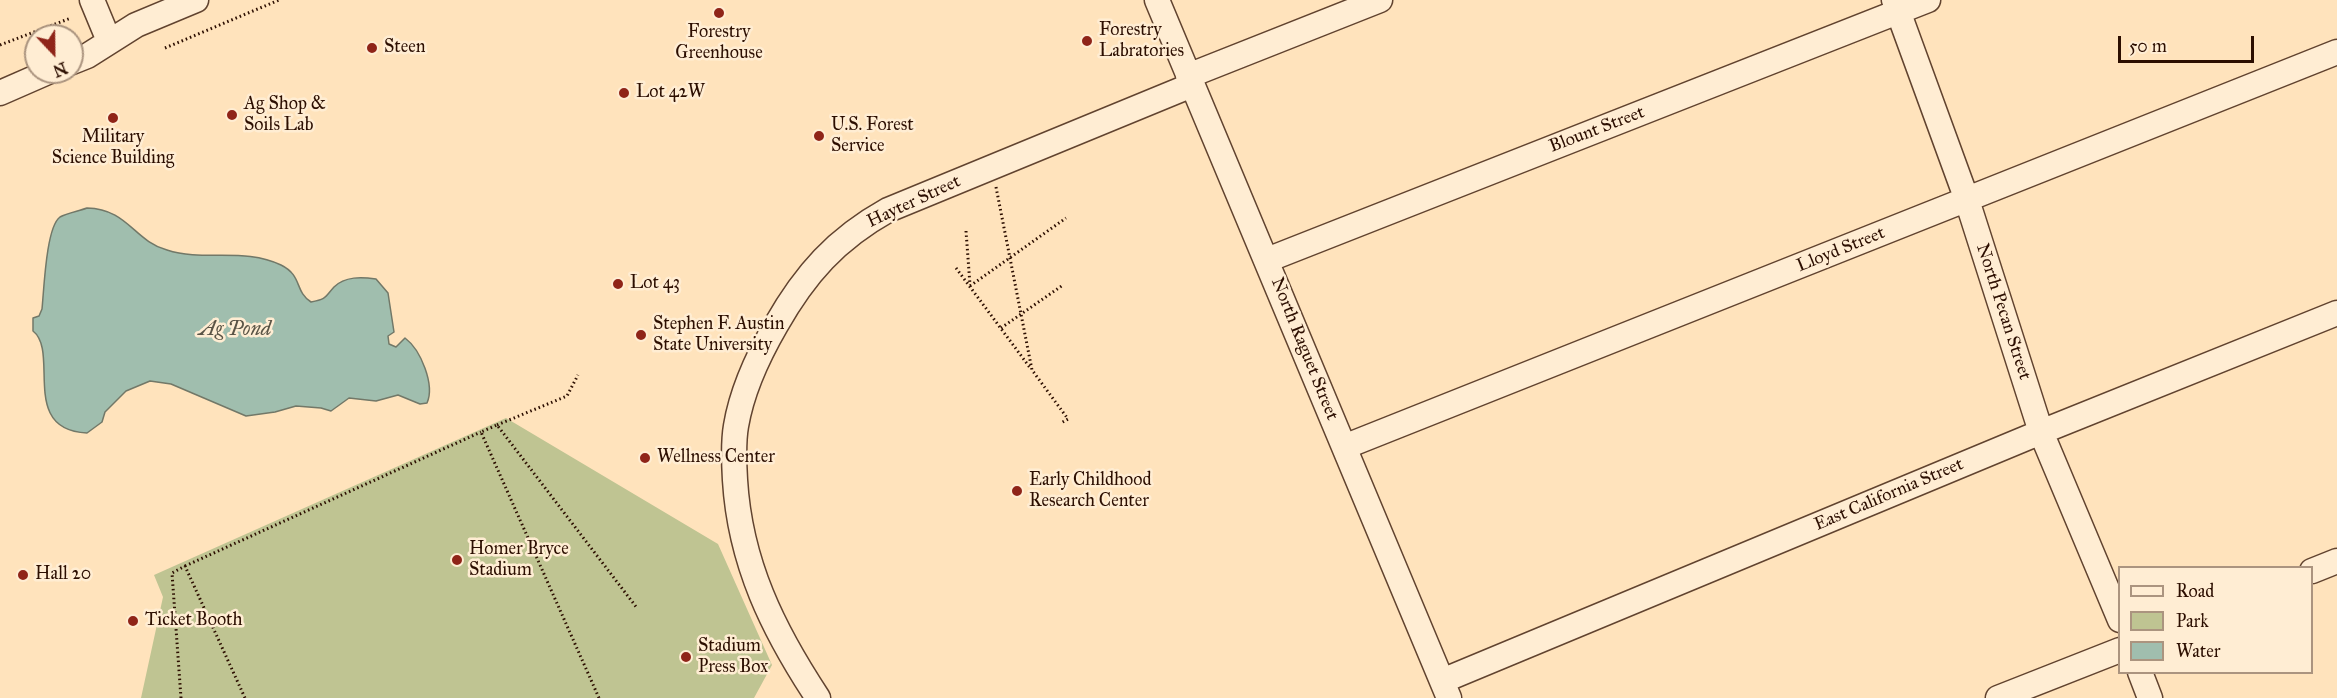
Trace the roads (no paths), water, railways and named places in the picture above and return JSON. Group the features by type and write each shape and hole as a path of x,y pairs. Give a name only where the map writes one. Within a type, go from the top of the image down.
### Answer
{"street":[{"path":"92,0 110,41"},
{"path":"84,57 136,25 196,0"},
{"name":"North Raguet Street","path":"1157,0 1445,689"},
{"name":"Hayter Street","path":"818,698 802,674 767,609 742,540 736,492 734,445 738,415 758,359 791,298 808,274 856,229 888,210 1380,0"},
{"name":"Blount Street","path":"1267,260 1896,6 1928,0"},
{"name":"North Pecan Street","path":"1896,6 1967,200 2041,432 2118,615"},
{"name":"Lloyd Street","path":"1344,447 2337,52"},
{"path":"0,93 24,82"},
{"name":"East California Street","path":"1445,689 2041,432 2337,313"},
{"path":"2313,571 2337,561"},
{"path":"1998,698 2118,652"},
{"path":"2141,674 2150,698"}],"water":[{"name":"Ag Pond","path":"87,208 101,210 122,219 146,240 167,250 195,255 253,257 281,265 293,274 302,293 311,302 323,299 338,283 348,279 376,279 388,293 394,332 388,336 389,344 396,347 405,338 416,351 428,378 427,403 420,404 398,395 376,401 349,398 331,411 296,406 246,416 171,384 150,381 126,391 105,412 102,422 87,433 66,429 54,419 47,405 43,355 40,341 33,331 33,318 39,316 42,309 49,245 55,223 60,217"}],"place":[{"name":"Forestry Greenhouse","path":"719,13"},
{"name":"Forestry Labratories","path":"1087,41"},
{"name":"Steen","path":"372,48"},
{"name":"Lot 42W","path":"624,93"},
{"name":"Ag Shop & Soils Lab","path":"232,115"},
{"name":"Military Science Building","path":"113,118"},
{"name":"U.S. Forest Service","path":"819,136"},
{"name":"Lot 43","path":"618,284"},
{"name":"Stephen F. Austin State University","path":"641,335"},
{"name":"Wellness Center","path":"645,458"},
{"name":"Early Childhood Research Center","path":"1017,491"},
{"name":"Homer Bryce Stadium","path":"457,560"},
{"name":"Hall 20","path":"23,575"},
{"name":"Ticket Booth","path":"133,621"},
{"name":"Stadium Press Box","path":"686,657"}]}
